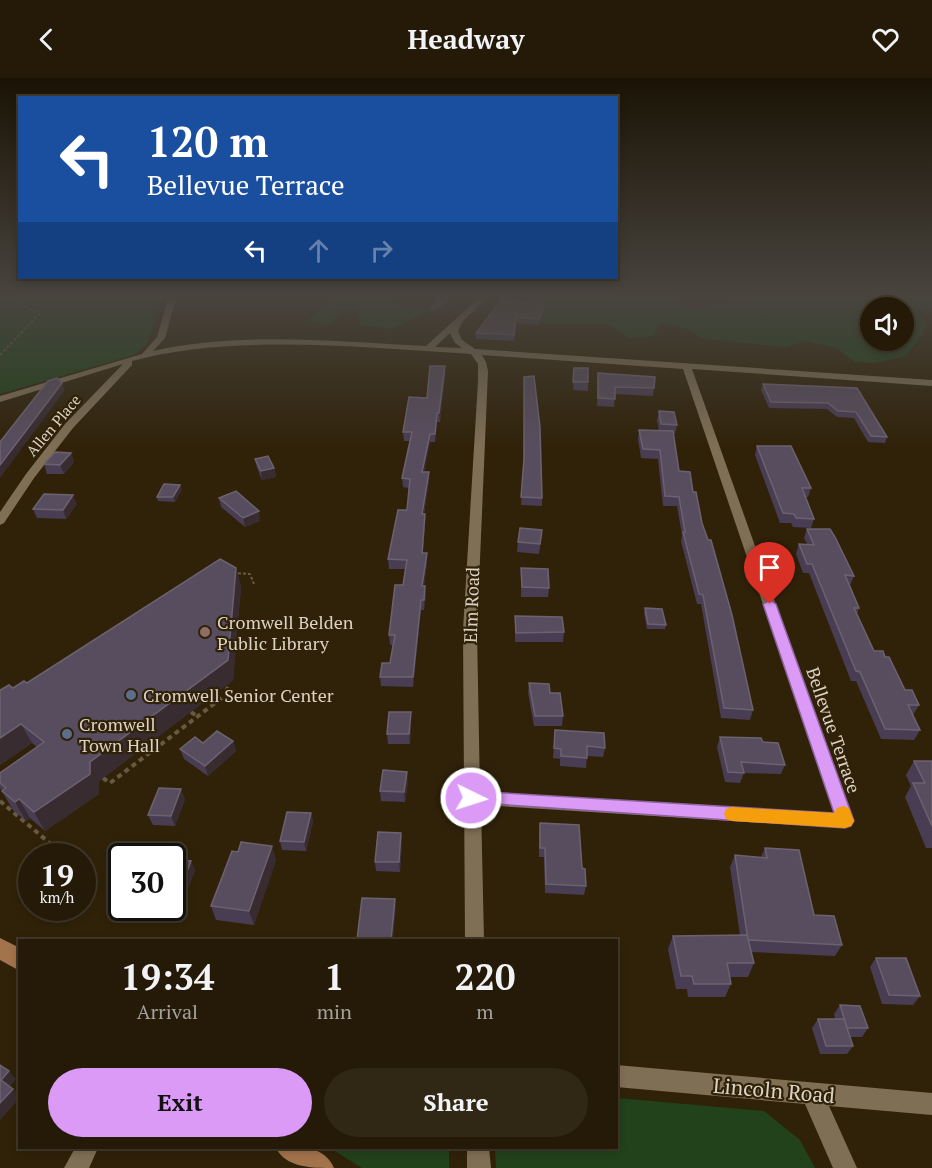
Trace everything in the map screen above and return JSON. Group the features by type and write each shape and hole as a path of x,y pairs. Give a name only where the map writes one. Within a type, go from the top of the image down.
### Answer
{"main road":[{"path":"0,948 18,960"},
{"path":"291,1149 321,1168"}],"street":[{"name":"Allen Place","path":"0,521 30,476 69,426 118,372 155,346"},
{"path":"196,346 201,347"},
{"path":"0,399 139,357 201,347 265,346"},
{"path":"339,346 686,365 932,383"},
{"path":"428,349 431,346"},
{"name":"Elm Road","path":"464,346 481,361 483,381 470,630 474,939"},
{"name":"Bellevue Terrace","path":"471,798 845,821 686,365"},
{"name":"Lincoln Road","path":"618,1076 932,1104"},
{"path":"812,1094 844,1168"},
{"path":"76,1168 86,1149"},
{"path":"478,1149 479,1168"}],"path":[{"path":"226,574 247,573 253,576 254,584"},
{"path":"104,778 110,783 198,717 231,691 224,687"},
{"path":"191,712 198,717"},
{"path":"1,799 50,843"}],"green space":[{"path":"0,346 145,346 134,355 0,394"},
{"path":"828,346 860,346 860,351 910,351 906,356 874,363 855,362 837,348"},
{"path":"618,1098 764,1111 800,1140 815,1168 496,1168 495,1149 618,1149"},
{"path":"332,1149 449,1149 449,1168 362,1168"}],"building":[{"path":"430,366 445,366 435,434 430,434 422,472 429,472 422,514 425,514 422,553 427,553 422,586 425,586 424,600 421,600 413,677 380,677 382,663 390,663 395,635 389,635 395,585 403,585 407,560 388,559 398,510 407,510 410,479 402,478 412,432 403,432 409,397 427,398"},
{"path":"574,368 588,368 588,382 573,382"},
{"path":"598,373 655,377 654,388 615,387 615,399 598,398"},
{"path":"534,376 540,427 542,498 521,497 524,459 524,377"},
{"path":"57,378 62,383 0,465 0,442 48,381"},
{"path":"763,384 857,388 887,437 871,436 856,412 838,411 828,403 771,402"},
{"path":"659,411 674,412 677,425 661,424"},
{"path":"639,430 673,431 679,471 690,472 702,523 708,540 711,540 732,615 753,710 724,708 703,595 699,594 683,532 685,532 679,497 665,496 660,450 643,449"},
{"path":"757,446 791,446 811,488 802,488 814,519 796,518 794,514 783,513"},
{"path":"55,452 71,453 60,465 44,464"},
{"path":"268,456 274,468 261,471 255,459"},
{"path":"164,484 180,485 173,497 157,497"},
{"path":"236,491 259,511 243,518 219,498"},
{"path":"44,494 73,495 63,510 33,509"},
{"path":"520,528 542,530 540,544 518,542"},
{"path":"807,529 830,529 835,537 854,576 845,575 859,608 854,608 874,651 883,651 885,657 889,657 905,690 912,690 919,705 908,705 920,730 885,729 860,672 856,671 812,564 807,564 799,544 814,545"},
{"path":"220,559 236,568 228,660 90,762 90,774 34,812 19,799 15,802 2,791 6,788 0,783 0,773 44,742 21,724 0,738 0,690 9,685 13,688 24,681 27,683"},
{"path":"521,568 548,569 549,588 522,587"},
{"path":"645,608 662,609 666,625 648,624"},
{"path":"515,616 562,617 564,632 516,633"},
{"path":"529,683 549,684 550,693 560,693 563,716 535,716"},
{"path":"389,712 411,712 409,734 387,734"},
{"path":"555,730 604,733 605,748 587,746 587,758 561,756 561,749 554,748"},
{"path":"217,731 233,741 205,766 180,749 195,737 203,743"},
{"path":"720,737 761,738 763,742 778,743 785,765 741,762 744,773 728,772"},
{"path":"914,761 932,761 932,826 913,783 925,783"},
{"path":"383,770 407,772 404,792 380,791"},
{"path":"159,788 181,789 171,816 148,815"},
{"path":"287,812 311,813 304,842 280,841"},
{"path":"540,823 579,825 582,868 585,869 586,886 546,884 545,848 540,848"},
{"path":"378,832 401,833 399,862 375,862"},
{"path":"241,842 272,846 249,911 211,906 232,851 238,852"},
{"path":"765,848 799,850 814,915 834,916 842,945 748,940 735,855 767,858"},
{"path":"186,860 191,861 186,874"},
{"path":"362,898 395,899 391,939 357,939"},
{"path":"747,935 754,963 727,963 731,984 694,984 692,976 681,976 673,936"},
{"path":"876,958 906,958 920,996 889,995"},
{"path":"840,1005 860,1006 868,1028 847,1028"},
{"path":"818,1019 844,1019 853,1046 826,1046"},
{"path":"0,1065 9,1071 1,1080 13,1089 0,1103"}],"slow traffic":[{"path":"732,814 845,821 843,813"}],"place":[{"name":"Cromwell Belden Public Library","path":"205,632"},
{"name":"Cromwell Senior Center","path":"131,695"},
{"name":"Cromwell Town Hall","path":"67,734"}],"route":[{"path":"471,798 845,821 770,604"}]}
